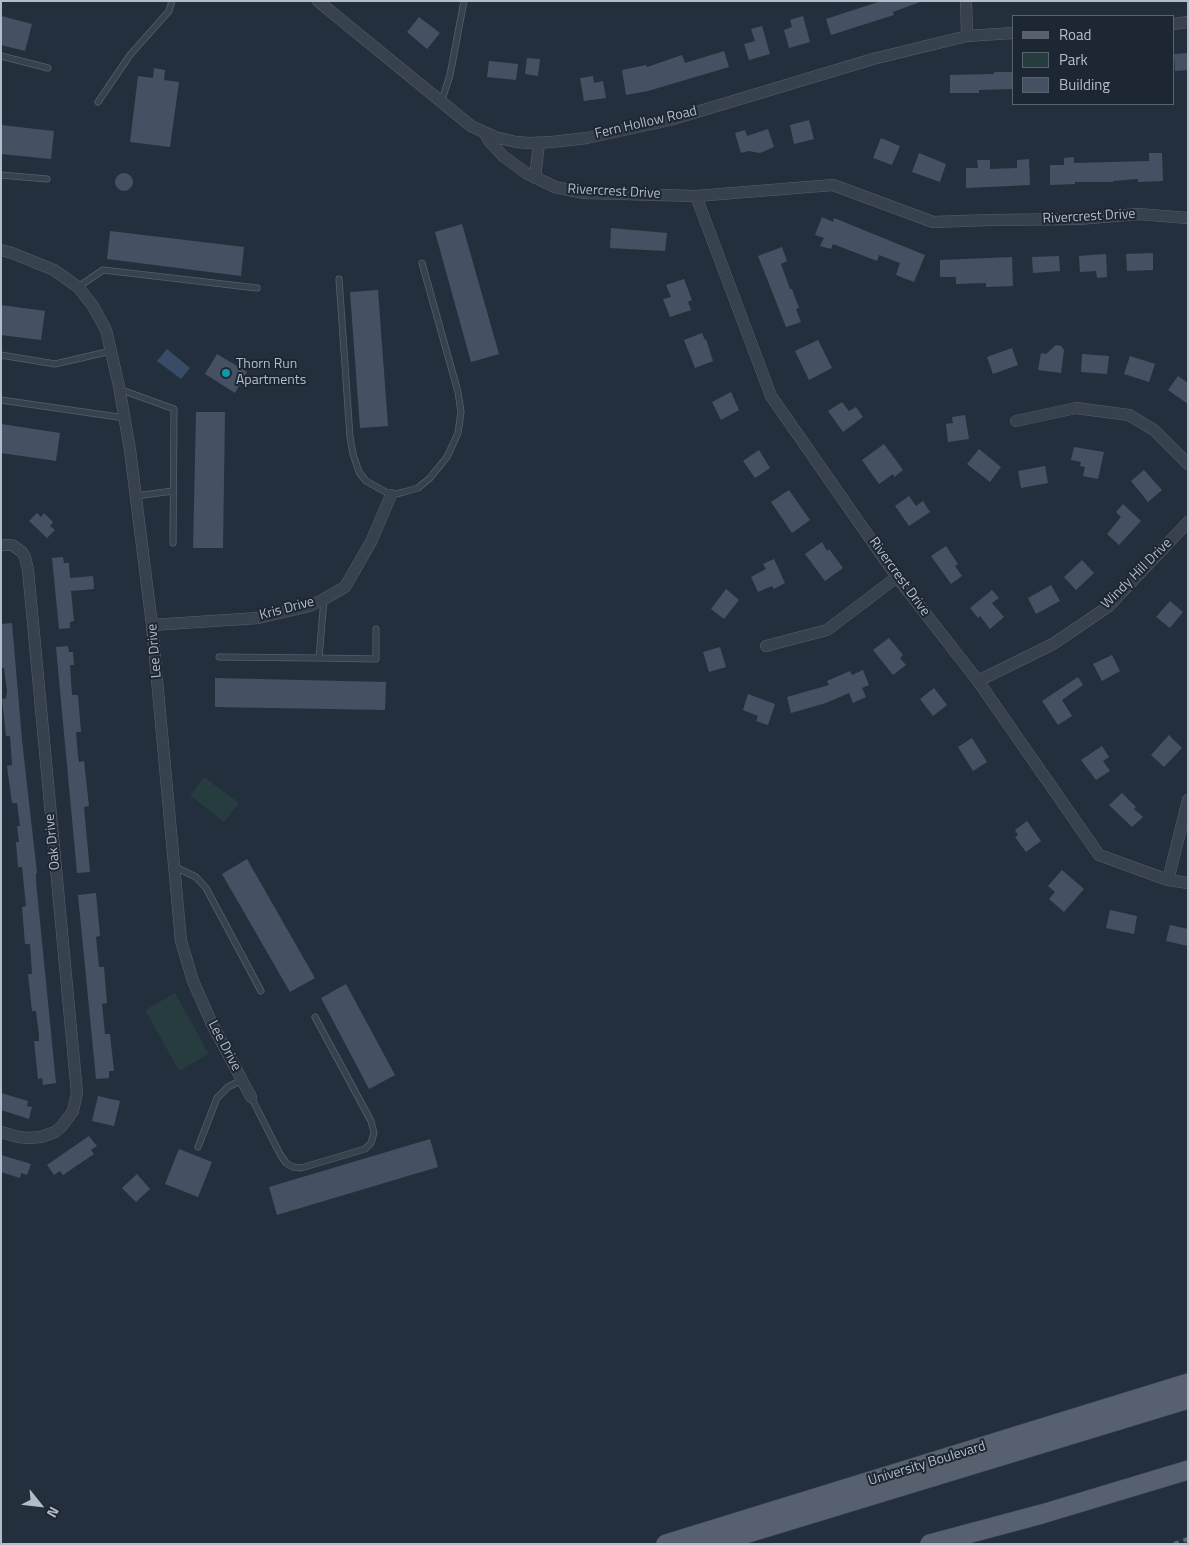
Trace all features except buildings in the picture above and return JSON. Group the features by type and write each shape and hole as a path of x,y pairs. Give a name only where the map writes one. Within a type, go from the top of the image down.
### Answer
{"main road":[{"name":"University Boulevard","path":"666,1544 1187,1391"},
{"path":"712,1544 1187,1391"},
{"path":"930,1544 1042,1514 1188,1470"}],"street":[{"name":"Fern Hollow Road","path":"318,1 471,126 485,134 516,142 587,138 670,120 873,59 968,36 1012,33"},
{"path":"966,1 968,36"},
{"path":"1174,24 1188,22"},
{"name":"Rivercrest Drive","path":"485,134 503,156 535,178 554,187 584,193 696,196 833,185 933,222 1079,219 1138,214 1188,218"},
{"path":"535,178 539,142"},
{"name":"Rivercrest Drive","path":"696,196 771,396 897,577 978,681 1100,854 1168,880 1188,884"},
{"name":"Lee Drive","path":"1,250 54,270 78,288 93,306 106,330 125,418 136,496 152,625 182,941 193,981 212,1024 251,1097"},
{"path":"1016,421 1076,408 1129,415 1154,430 1188,464"},
{"name":"Kris Drive","path":"152,625 258,618 310,606 345,587 372,542 390,495"},
{"name":"Windy Hill Drive","path":"978,681 1053,644 1109,606 1188,522"},
{"name":"Oak Drive","path":"1,545 12,545 17,548 25,556 28,570 77,1082 77,1093 73,1111 55,1132 41,1137 29,1138 1,1132"},
{"path":"766,646 827,630 897,577"},
{"path":"1168,880 1188,800"}],"lane":[{"path":"98,102 130,55 169,11 172,1"},
{"path":"441,102 450,75 464,1"},
{"path":"1,56 48,68"},
{"path":"1,175 47,179"},
{"path":"339,279 350,437 353,454 359,472 366,481 390,495 418,488 430,478 447,457 458,433 461,412 458,392 422,263"},
{"path":"78,288 103,270 257,288"},
{"path":"1,355 55,364 111,351"},
{"path":"119,389 174,409 173,543"},
{"path":"1,400 125,418"},
{"path":"136,496 174,491"},
{"path":"319,658 324,598"},
{"path":"219,657 376,659 376,630"},
{"path":"174,866 196,877 206,888 261,991"},
{"path":"251,1097 280,1154 286,1163 293,1167 301,1168 365,1148 371,1143 374,1133 371,1121 315,1017"},
{"path":"198,1147 217,1098 228,1087 242,1080"}],"green space":[{"path":"204,777 239,803 224,822 190,795"},
{"path":"175,993 209,1054 179,1071 145,1010"}],"water":[{"path":"167,349 190,368 181,379 157,361"}],"railway":[{"path":"1174,1544 1188,1539"}],"place":[{"name":"Thorn Run Apartments","path":"226,373"}]}
